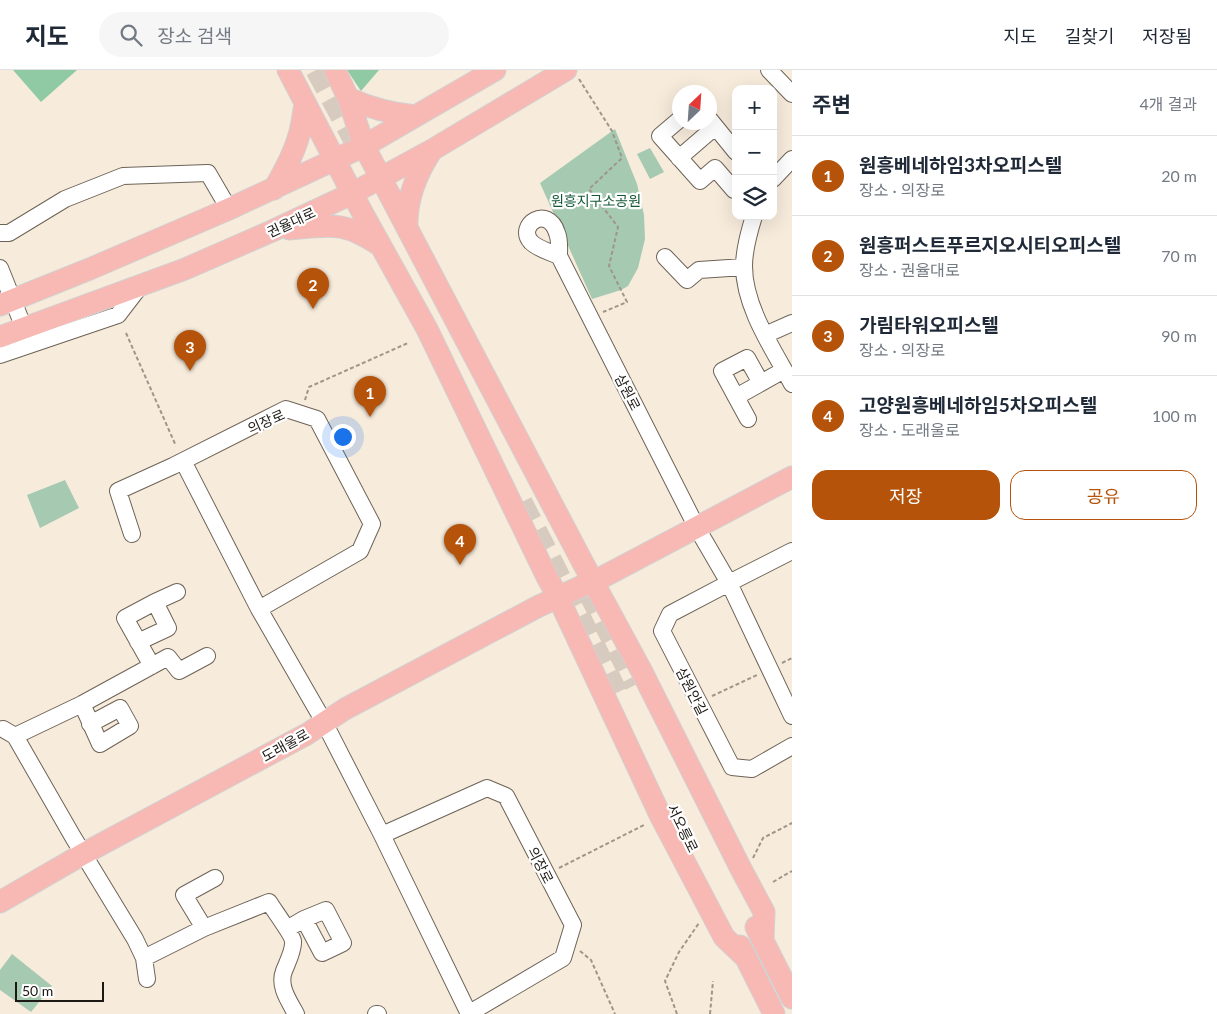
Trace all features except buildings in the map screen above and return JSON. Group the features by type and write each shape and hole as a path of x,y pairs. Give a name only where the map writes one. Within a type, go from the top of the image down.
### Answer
{"main road":[{"path":"288,70 427,328 546,577 564,594 657,808 674,841 724,937 747,960"},
{"path":"335,70 348,98 364,146 578,554 642,670 764,912 764,942"},
{"path":"6,302 92,268 274,189 364,146 495,70"},
{"name":"권율대로","path":"0,337 185,269 272,231 353,193 572,74"},
{"path":"348,98 375,108 416,116"},
{"path":"274,189 296,146 302,126 305,104"},
{"path":"407,228 407,215 411,194 423,163 432,150"},
{"path":"272,231 320,226 341,226 367,236 383,247"},
{"path":"564,594 599,579 792,477"},
{"name":"도래울로","path":"0,902 84,854 307,734 345,709 564,594"},
{"name":"서오릉로","path":"774,1014 747,960 626,690 706,830 792,998"}],"street":[{"path":"769,70 792,94"},
{"path":"672,126 660,136 700,181 732,154"},
{"path":"717,129 732,147"},
{"path":"679,158 705,130"},
{"path":"777,175 792,159"},
{"path":"715,168 732,188"},
{"path":"0,233 9,233 65,199 123,176 208,173 229,209"},
{"path":"736,396 761,383 788,377 753,313 747,290 744,267 746,247 753,220"},
{"name":"삼원로","path":"559,256 696,528"},
{"path":"665,257 687,280 699,270 744,267"},
{"path":"0,268 6,302 24,328"},
{"path":"0,355 118,315 141,286"},
{"path":"765,335 792,323"},
{"path":"748,419 722,371 747,358 761,383"},
{"name":"의장로","path":"259,610 360,551 372,524 318,419 286,409 183,461 259,610 324,722 382,835 469,1014 563,958 574,925 506,796 487,788 382,835"},
{"path":"132,534 118,491 183,461"},
{"path":"696,528 728,583 792,716"},
{"name":"삼원안길","path":"792,551 670,614 662,631 732,768 752,768 792,746"},
{"path":"152,666 124,618 177,592"},
{"path":"138,642 168,628 155,602"},
{"path":"147,979 144,958 135,939 9,733 82,704 168,656 179,671 207,656"},
{"path":"82,704 90,724"},
{"path":"204,928 184,895 215,878"},
{"path":"144,958 204,928 269,902 293,941 290,960 283,973 283,992 296,1014"},
{"path":"287,929 304,919"}],"path":[{"path":"572,74 612,131 622,158 589,189 618,227 609,266 627,302 601,313"},
{"path":"126,333 176,446"},
{"path":"305,402 310,386 408,343"},
{"path":"698,702 792,658"},
{"path":"557,870 649,822"},
{"path":"752,860 763,838 792,823"},
{"path":"773,882 792,871"},
{"path":"677,1014 665,981 678,952 699,923"},
{"path":"580,951 591,960 615,1014"},
{"path":"710,1014 713,981"}],"green space":[{"path":"13,70 77,70 41,102"},
{"path":"347,70 379,70 361,91"},
{"name":"원흥지구소공원","path":"615,129 637,184 644,215 645,239 638,268 628,286 592,299 540,183"},
{"path":"650,148 664,172 650,179 637,154"},
{"path":"65,480 79,508 40,528 27,495"},
{"path":"12,954 52,986 31,1012 0,990 0,970"}],"tunnel":[{"path":"316,70 360,152"},
{"path":"522,502 618,694"},
{"path":"588,592 635,685"}],"place":[{"name":"원흥퍼스트푸르지오시티오피스텔","path":"313,309"},
{"name":"가림타워오피스텔","path":"190,371"},
{"name":"원흥베네하임3차오피스텔","path":"370,417"},
{"name":"고양원흥베네하임5차오피스텔","path":"460,565"}]}
